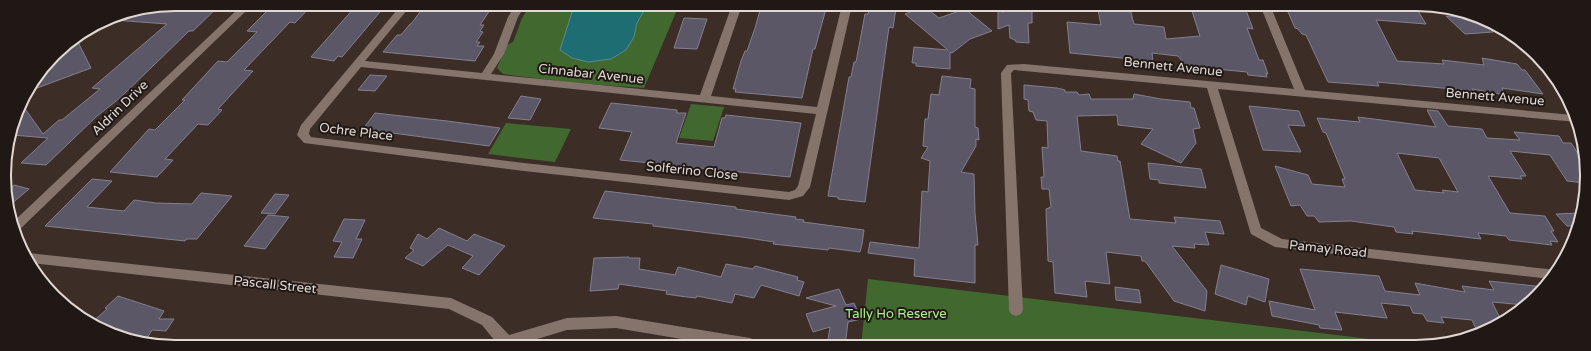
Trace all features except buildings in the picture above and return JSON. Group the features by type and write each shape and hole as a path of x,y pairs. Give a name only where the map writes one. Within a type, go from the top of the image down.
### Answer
{"street":[{"name":"Aldrin Drive","path":"19,224 241,11"},
{"path":"359,64 401,11"},
{"path":"484,76 499,54 517,11"},
{"path":"704,100 735,11"},
{"name":"Solferino Close","path":"497,164 789,196 799,193 804,187 846,11"},
{"path":"1267,11 1301,93"},
{"name":"Cinnabar Avenue","path":"359,64 821,111"},
{"name":"Ochre Place","path":"359,64 305,128 303,135 308,140 497,164"},
{"name":"Bennett Avenue","path":"1016,310 1006,73 1011,67 1024,66 1212,86 1569,118"},
{"name":"Pamay Road","path":"1212,86 1256,231 1280,244 1548,273"},
{"name":"Pascall Street","path":"33,259 451,304 487,321 503,340"},
{"path":"518,340 567,324 616,322 726,340"}],"green space":[{"path":"526,11 676,11 644,88 574,83 503,74 497,68 507,45 513,42 522,18"},
{"path":"691,104 724,107 713,141 679,138"},
{"path":"506,123 571,129 555,162 488,154"},
{"name":"Tally Ho Reserve","path":"868,279 1378,340 862,340"}],"water":[{"path":"572,11 644,11 637,23 634,37 626,50 611,59 588,62 572,58 560,50"}]}
